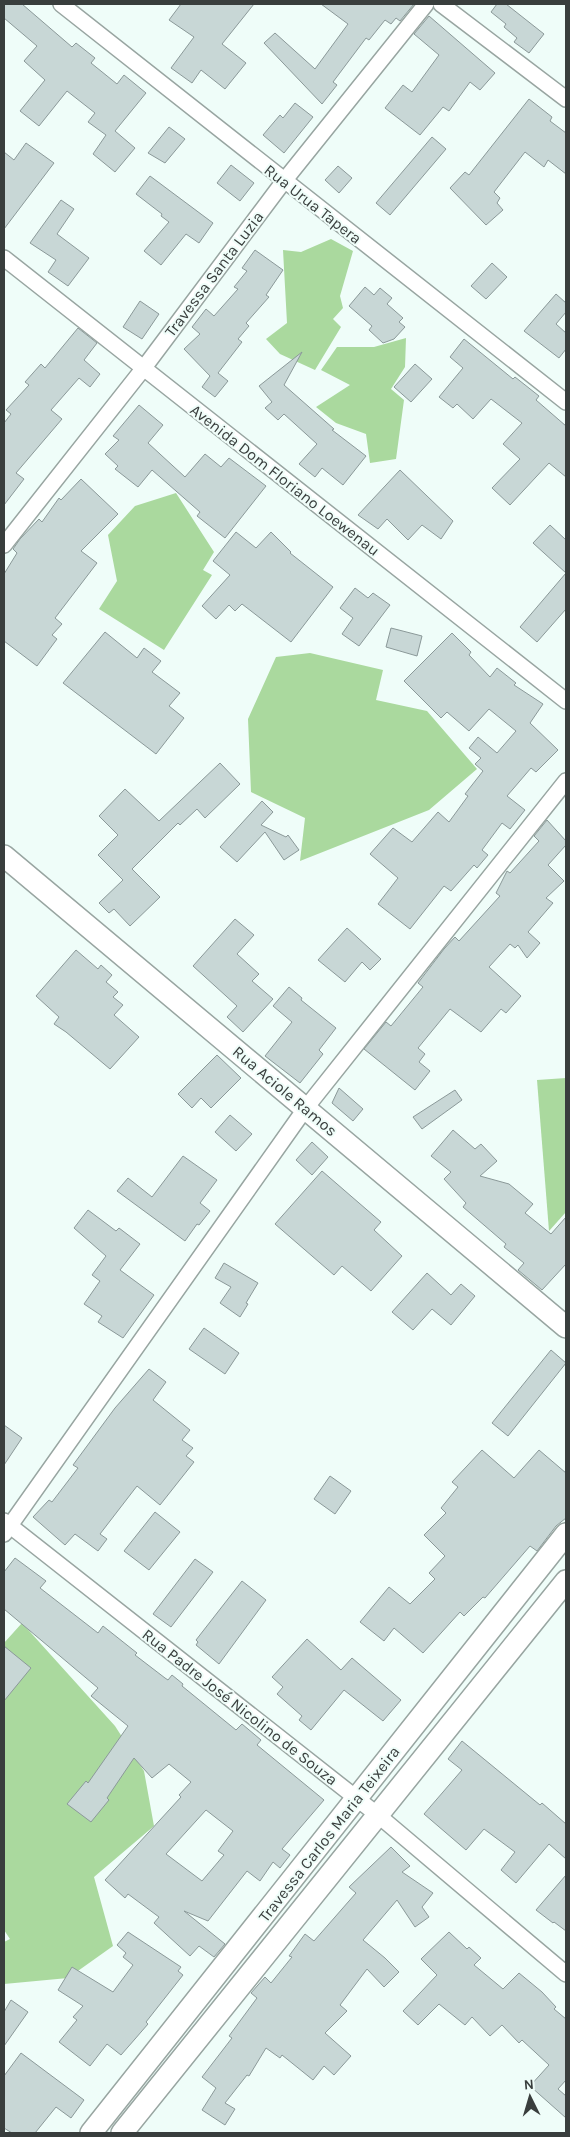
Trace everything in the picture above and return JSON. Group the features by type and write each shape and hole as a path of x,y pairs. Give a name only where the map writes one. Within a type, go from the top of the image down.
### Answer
{"main road":[{"name":"Rua Aciole Ramos","path":"4,856 566,1327"},
{"name":"Travessa Carlos Maria Teixeira","path":"90,2133 566,1534"},
{"name":"Travessa Carlos Maria Teixeira","path":"122,2133 379,1816 566,1581"}],"street":[{"name":"Rua Urua Tapera","path":"61,4 566,402"},
{"name":"Travessa Santa Luzia","path":"4,545 143,369 284,181 426,4"},
{"path":"441,4 566,99"},
{"name":"Avenida Dom Floriano Loewenau","path":"4,258 566,701"},
{"path":"6,1527 306,1109 566,781"},
{"name":"Rua Padre José Nicolino de Souza","path":"6,1527 379,1816 566,1974"}],"green space":[{"path":"331,239 353,251 340,296 343,308 333,319 341,327 315,370 280,354 266,339 287,323 283,250 301,252"},
{"path":"406,338 405,367 391,389 404,400 396,459 370,463 366,434 336,423 316,407 350,385 321,370 337,347 374,347"},
{"path":"176,493 214,552 203,570 212,575 164,650 99,609 117,581 108,535 135,506"},
{"path":"310,653 383,670 376,700 427,711 477,769 429,810 300,861 305,818 251,792 248,719 276,657"},
{"path":"566,1078 566,1212 549,1231 537,1080"},
{"path":"22,1623 115,1726 144,1771 154,1826 94,1877 113,1946 68,1978 4,1984 4,1942 10,1939 4,1930 4,1643"}],"building":[{"path":"4,4 22,4 72,47 76,43 95,58 91,63 117,84 124,75 146,93 115,131 135,148 115,172 93,154 106,135 88,122 95,113 67,91 39,126 20,111 45,80 24,61 37,46 4,18"},
{"path":"181,4 254,4 222,44 246,63 225,89 201,70 192,83 171,68 194,37 169,20"},
{"path":"321,4 414,4 400,21 396,18 391,24 385,20 369,40 366,38 333,82 337,85 322,104 264,43 275,33 315,69 348,24"},
{"path":"497,4 506,4 544,34 529,53 514,42 517,38 504,27 506,24 491,12"},
{"path":"429,16 495,73 480,90 470,82 449,111 443,107 420,135 385,108 403,85 412,92 439,55 414,34"},
{"path":"529,99 552,117 550,121 566,133 566,174 548,160 544,167 525,152 494,192 500,198 497,203 503,210 486,225 450,188 465,172 469,175"},
{"path":"295,103 313,117 284,153 263,135 280,115 283,118"},
{"path":"169,127 185,139 165,163 148,153"},
{"path":"432,137 446,149 390,215 376,203"},
{"path":"26,143 54,163 4,229 4,152 14,160"},
{"path":"231,165 254,183 240,201 217,183"},
{"path":"338,166 352,178 339,193 325,180"},
{"path":"150,176 213,223 199,243 186,234 161,265 144,251 169,222 161,216 162,214 136,194"},
{"path":"61,200 74,209 57,234 89,258 68,286 48,272 56,260 30,243"},
{"path":"255,250 283,270 266,295 269,297 246,323 249,326 238,339 242,342 218,373 228,381 215,397 202,387 210,376 184,349 200,334 192,327 206,309 214,316 238,289 234,287 247,271 242,268"},
{"path":"492,263 507,277 486,299 471,286"},
{"path":"365,287 374,295 380,288 392,298 387,304 403,318 399,322 405,327 394,339 383,343 369,330 372,326 349,306"},
{"path":"556,294 566,303 566,312 556,324 566,333 566,349 559,358 524,331"},
{"path":"140,301 159,314 142,339 123,327"},
{"path":"78,328 97,343 84,360 100,374 90,387 79,378 51,410 62,419 16,473 24,479 4,505 4,423 11,414 6,410 29,385 25,382 41,364 45,368"},
{"path":"464,339 513,379 515,377 539,396 536,400 566,426 566,477 549,463 510,505 492,488 520,459 503,444 522,423 491,399 473,419 457,404 453,408 439,397 463,368 450,357"},
{"path":"302,352 284,385 334,429 332,430 366,456 343,485 322,468 315,477 299,464 317,444 284,414 278,420 265,408 272,402 259,386"},
{"path":"415,364 432,379 411,402 394,387"},
{"path":"139,405 163,425 148,443 185,477 205,454 221,467 229,458 266,486 225,538 197,516 200,512 152,470 138,487 115,469 118,466 105,454 119,440 113,436"},
{"path":"400,470 453,521 441,539 422,525 408,540 387,519 378,529 358,515"},
{"path":"81,479 118,514 81,551 97,563 55,618 62,624 52,635 57,639 37,666 4,641 4,574 17,553 13,549 20,539 39,519 42,522 59,498 61,500"},
{"path":"550,525 566,540 566,573 533,543"},
{"path":"236,532 256,548 271,532 290,553 333,587 291,642 242,604 235,611 229,605 216,619 202,606 230,575 213,561"},
{"path":"566,573 566,609 537,642 520,627"},
{"path":"355,588 368,598 373,593 390,605 359,646 342,634 353,618 340,608"},
{"path":"391,628 422,636 417,656 386,647"},
{"path":"105,632 137,658 144,648 161,661 152,672 180,693 169,706 184,718 156,754 63,683"},
{"path":"452,633 471,652 469,655 490,677 497,668 516,683 514,685 543,704 530,723 558,750 536,772 531,768 507,796 525,810 510,829 502,823 482,850 488,855 477,868 474,865 451,891 444,886 410,929 378,904 398,878 370,854 393,828 412,842 438,812 449,822 468,796 465,794 483,771 475,764 481,758 469,748 478,737 497,753 516,731 489,709 469,731 447,712 441,718 404,681"},
{"path":"220,763 240,784 205,818 197,809 180,825 178,823 132,869 160,897 130,926 114,909 109,913 99,903 123,880 98,855 118,835 99,816 125,789 159,821"},
{"path":"262,801 273,812 261,825 286,837 288,835 299,850 284,860 265,832 237,862 220,847"},
{"path":"547,820 566,841 566,845 548,865 564,881 546,898 553,903 528,932 540,943 527,958 518,945 515,948 510,944 489,967 521,996 506,1013 501,1009 481,1032 450,1009 418,1048 425,1054 419,1062 430,1071 415,1090 364,1049 386,1022 391,1026 423,987 418,983 444,949 455,937 459,941 500,896 496,893 507,871 510,873 539,841 534,836"},
{"path":"235,919 254,935 237,954 259,974 252,981 273,999 243,1032 227,1017 237,1006 193,966"},
{"path":"347,928 381,959 370,970 362,962 345,982 318,960"},
{"path":"76,950 98,969 101,965 112,975 106,982 118,992 113,997 123,1005 114,1015 139,1037 110,1069 54,1024 59,1017 36,996"},
{"path":"289,987 302,998 301,1000 336,1028 319,1050 323,1054 300,1083 265,1056 292,1022 273,1006"},
{"path":"217,1055 241,1078 211,1108 201,1098 192,1108 178,1094"},
{"path":"339,1088 363,1109 353,1121 332,1103"},
{"path":"455,1090 462,1100 422,1129 413,1117"},
{"path":"230,1115 252,1134 236,1151 215,1132"},
{"path":"453,1130 475,1149 481,1144 497,1161 480,1176 509,1184 533,1204 525,1213 551,1234 566,1217 566,1264 542,1290 518,1270 524,1263 504,1247 506,1244 463,1207 466,1203 444,1179 451,1172 431,1156"},
{"path":"312,1142 328,1157 312,1175 296,1160"},
{"path":"183,1156 217,1180 200,1203 210,1211 199,1225 197,1224 185,1241 117,1191 128,1178 152,1197"},
{"path":"322,1171 381,1222 374,1230 402,1256 371,1291 342,1266 334,1275 275,1224"},
{"path":"88,1210 116,1231 119,1228 140,1244 120,1270 154,1295 123,1338 98,1322 102,1316 84,1304 100,1281 92,1275 106,1256 74,1228"},
{"path":"224,1263 258,1283 240,1317 220,1303 231,1287 215,1278"},
{"path":"427,1273 451,1295 461,1284 475,1296 451,1325 432,1309 413,1330 392,1312"},
{"path":"204,1328 239,1353 225,1374 189,1349"},
{"path":"551,1350 566,1363 508,1436 492,1423"},
{"path":"149,1369 166,1382 153,1400 190,1430 182,1440 193,1448 186,1456 194,1462 160,1505 137,1486 100,1534 107,1539 98,1551 75,1534 65,1545 33,1517 49,1500 52,1502 78,1468 73,1465 115,1408"},
{"path":"4,1425 22,1438 4,1465"},
{"path":"482,1450 514,1478 539,1450 566,1473 566,1518 556,1526 537,1551 530,1546 485,1598 483,1597 464,1616 460,1612 423,1653 394,1628 384,1641 360,1622 389,1587 410,1604 435,1579 429,1573 445,1556 424,1535 446,1513 441,1508 458,1487 452,1482"},
{"path":"330,1476 351,1491 335,1514 314,1499"},
{"path":"155,1512 180,1532 149,1570 124,1551"},
{"path":"15,1558 46,1581 40,1588 98,1633 103,1626 137,1653 135,1655 165,1678 168,1680 172,1675 183,1684 182,1686 236,1730 242,1724 261,1740 257,1745 324,1800 282,1849 290,1855 280,1868 273,1862 260,1881 247,1871 208,1921 184,1911 225,1944 214,1957 199,1946 190,1956 154,1923 159,1917 128,1894 125,1898 105,1880 181,1797 179,1795 191,1782 169,1764 152,1778 134,1758 107,1798 109,1800 91,1822 67,1804 86,1781 88,1783 128,1726 91,1696 98,1688 4,1609 4,1572","holes":["206,1810 233,1831 218,1851 224,1855 202,1881 166,1854"]},
{"path":"195,1559 213,1572 171,1627 153,1614"},
{"path":"242,1581 266,1600 219,1664 196,1645 198,1642 196,1640"},
{"path":"307,1639 341,1670 352,1658 401,1700 383,1721 344,1690 311,1730 299,1720 302,1716 277,1694 283,1687 272,1677"},
{"path":"4,1646 31,1668 4,1701"},
{"path":"462,1741 566,1824 566,1859 549,1844 516,1883 501,1870 515,1852 484,1829 466,1850 424,1814 462,1770 448,1759"},
{"path":"391,1847 410,1866 402,1872 433,1893 422,1907 429,1917 415,1927 397,1900 363,1940 399,1972 384,1987 367,1969 340,2005 347,2011 325,2033 351,2056 334,2075 324,2066 313,2080 282,2055 280,2058 266,2048 249,2076 247,2075 225,2103 235,2109 225,2125 202,2110 216,2088 202,2077 232,2038 229,2036 257,1998 251,1993 265,1977 271,1983 292,1957 289,1956 305,1934 314,1941 356,1893 349,1887"},
{"path":"566,1875 566,1931 536,1910"},
{"path":"128,1932 181,1967 178,1971 183,1975 146,2022 148,2024 121,2055 107,2044 90,2066 59,2042 77,2020 73,2017 83,2006 58,1990 72,1967 113,1992 133,1965 123,1957 126,1953 117,1945"},
{"path":"449,1932 467,1949 469,1947 481,1958 474,1965 503,1989 519,1973 542,1992 556,2007 554,2009 566,2019 566,2080 558,2089 566,2096 566,2118 530,2086 549,2065 522,2040 519,2043 502,2025 490,2036 472,2017 465,2025 439,2004 418,2025 403,2011 437,1975 421,1959"},
{"path":"11,2000 28,2012 4,2046 4,2012"},
{"path":"21,2053 84,2100 71,2118 56,2107 35,2133 12,2133 4,2128 4,2076"}]}
